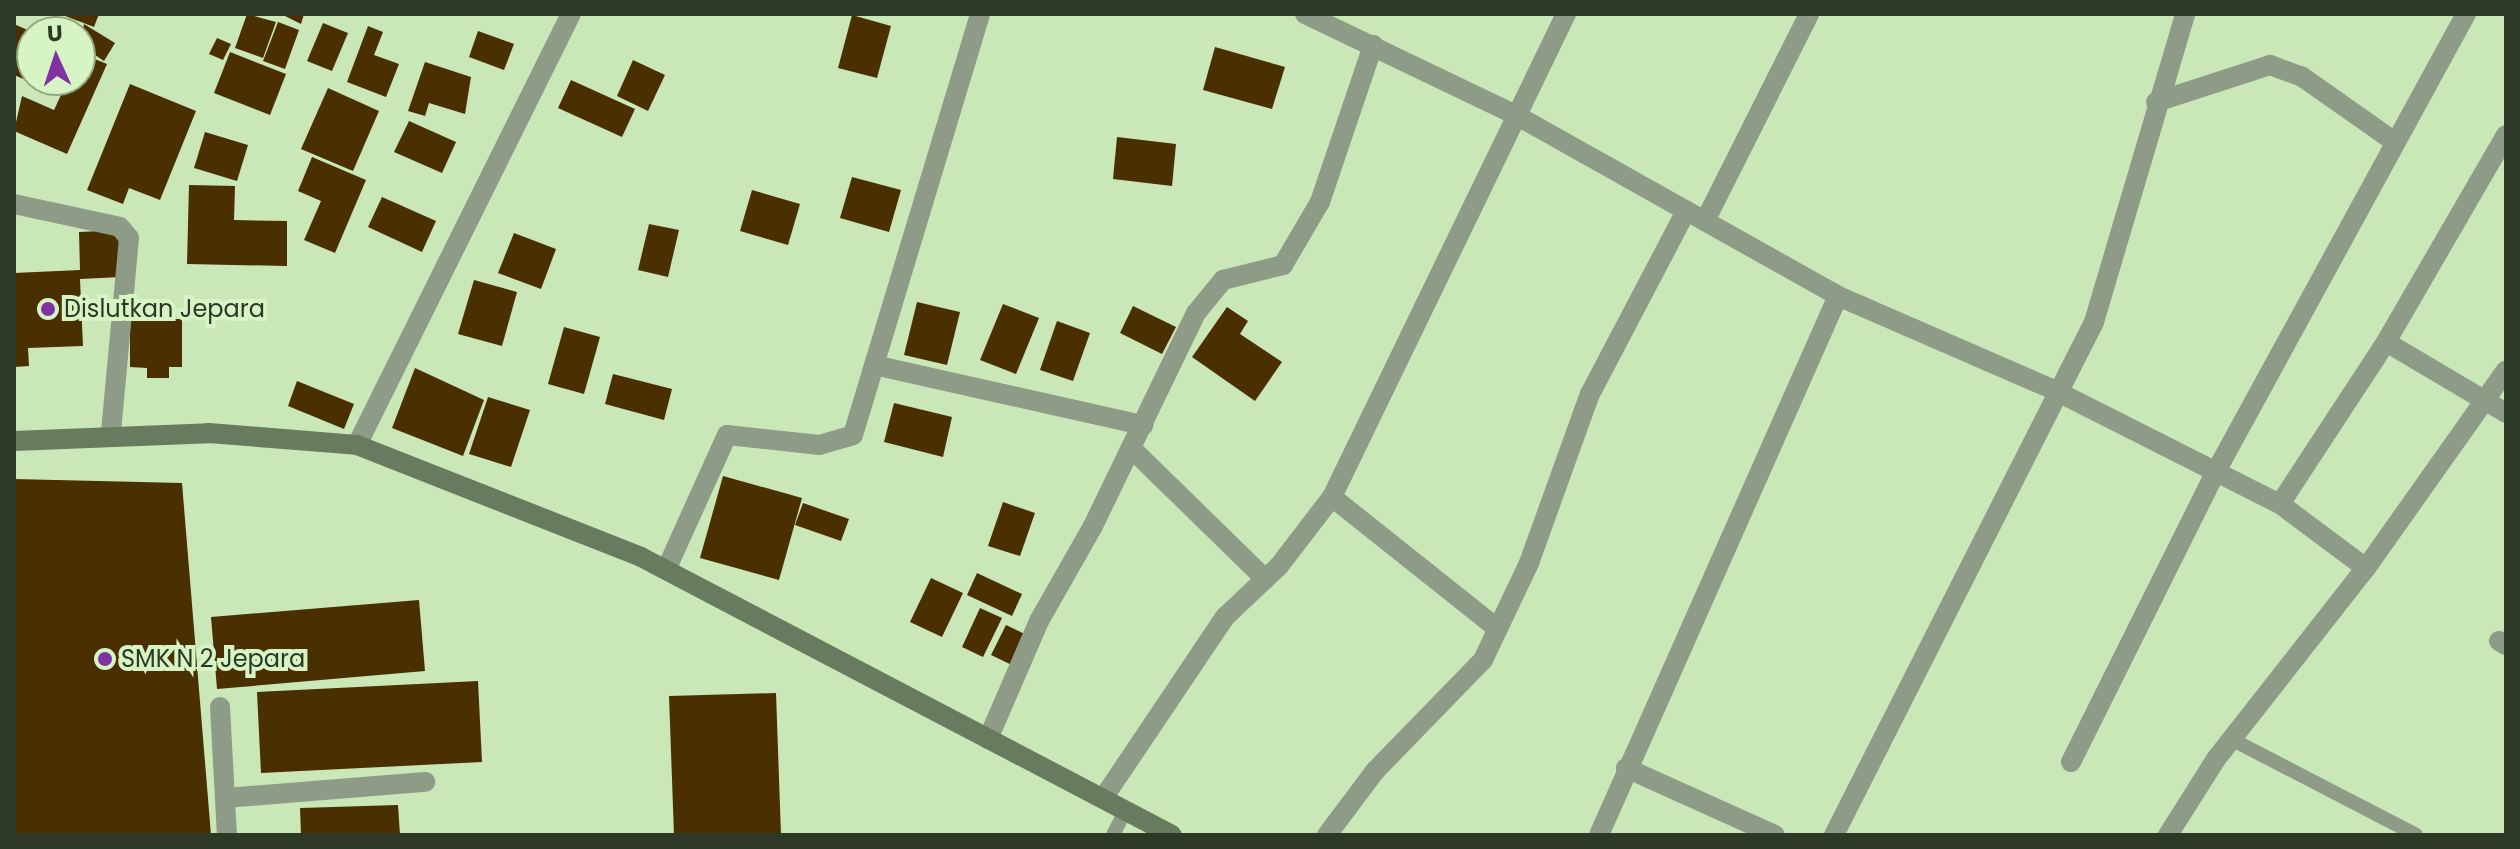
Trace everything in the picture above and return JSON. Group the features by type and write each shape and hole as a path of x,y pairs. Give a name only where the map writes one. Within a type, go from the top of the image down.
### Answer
{"street":[{"path":"357,445 571,14"},
{"path":"666,570 727,435 842,443 858,421 980,14"},
{"path":"1104,797 1225,617 1265,579 1332,497 1514,114 1566,14"},
{"path":"1705,221 1809,14"},
{"path":"1834,835 2056,391 2094,322 2124,238 2156,102 2185,14"},
{"path":"2071,762 2214,475 2466,14"},
{"path":"1311,15 1514,114 1838,296 2056,391 2214,475 2280,504 2366,568"},
{"path":"988,739 1039,621 1214,288 1283,265 1320,202 1373,45"},
{"path":"2156,102 2270,65 2301,76 2395,142"},
{"path":"2280,504 2386,342 2506,135"},
{"path":"14,204 120,227 129,238 111,433"},
{"path":"1327,835 1375,771 1483,660 1590,394 1686,211"},
{"path":"1599,835 1626,768 1838,296"},
{"path":"2386,342 2506,413"},
{"path":"874,365 1143,425"},
{"path":"2168,835 2233,740 2366,568 2489,401 2506,370"},
{"path":"14,441 111,433 357,445 545,515 666,570 1172,835"},
{"path":"1132,449 1265,579"},
{"path":"1332,497 1498,629"},
{"path":"220,707 227,835"},
{"path":"1626,768 1775,835"},
{"path":"225,798 425,782"}],"lane":[{"path":"2233,740 2416,835"},
{"path":"1113,835 1126,809"}],"building":[{"path":"60,14 99,14 96,22 96,16"},
{"path":"247,14 276,22 263,58 235,48"},
{"path":"281,14 304,14 301,24"},
{"path":"852,15 891,26 877,78 838,68"},
{"path":"278,22 299,30 285,69 263,61"},
{"path":"323,23 348,33 332,71 307,61"},
{"path":"14,24 16,76 14,75"},
{"path":"368,26 383,32 374,55 399,64 386,97 347,82"},
{"path":"96,31 115,43 104,61 96,56"},
{"path":"478,31 514,44 504,70 469,57"},
{"path":"217,38 231,44 223,60 209,54"},
{"path":"1215,47 1285,67 1272,109 1203,90"},
{"path":"230,52 286,74 270,115 214,93"},
{"path":"96,60 107,64 96,89"},
{"path":"633,60 665,75 648,111 617,96"},
{"path":"425,62 471,77 465,114 429,103 425,116 408,111"},
{"path":"571,80 635,109 622,137 558,108"},
{"path":"130,84 196,111 160,200 129,188 123,204 87,190"},
{"path":"328,88 379,111 353,171 301,149"},
{"path":"22,96 54,110 61,96 93,96 67,154 14,131"},
{"path":"409,121 456,142 442,173 394,152"},
{"path":"205,132 248,145 237,181 194,168"},
{"path":"1117,137 1176,144 1172,186 1113,179"},
{"path":"312,157 366,180 335,253 304,240 321,201 298,191"},
{"path":"852,177 901,190 889,232 840,218"},
{"path":"189,185 235,186 234,220 287,221 287,266 187,264"},
{"path":"752,190 800,204 788,245 740,231"},
{"path":"382,197 436,221 422,252 368,227"},
{"path":"649,224 679,230 668,277 638,270"},
{"name":"Dislutkan Jepara","path":"120,230 122,277 80,279 83,346 28,348 29,366 14,367 14,273 80,270 79,232"},
{"path":"514,233 556,249 541,289 498,273"},
{"path":"474,280 517,292 502,346 458,334"},
{"path":"917,302 960,312 947,365 904,355"},
{"path":"1003,304 1039,318 1016,374 980,360"},
{"path":"1133,306 1176,327 1162,354 1120,333"},
{"path":"1227,307 1248,321 1240,334 1282,362 1255,401 1192,357"},
{"path":"130,319 182,319 182,367 169,367 169,378 147,378 147,368 130,367"},
{"path":"1057,321 1090,333 1073,381 1040,370"},
{"path":"564,327 600,337 584,394 548,384"},
{"path":"415,368 484,400 463,456 392,428"},
{"path":"613,374 672,389 664,420 605,404"},
{"path":"297,381 354,404 344,429 288,406"},
{"path":"488,397 530,410 511,467 469,454"},
{"path":"894,403 952,417 943,457 884,442"},
{"path":"723,476 802,498 779,580 700,558"},
{"name":"SMK N 2 Jepara","path":"14,479 182,483 211,835 14,835"},
{"path":"1003,502 1035,513 1020,556 988,546"},
{"path":"803,503 849,519 841,541 795,525"},
{"path":"977,573 1022,594 1012,616 967,595"},
{"path":"931,578 963,593 942,637 910,622"},
{"path":"419,600 425,671 217,689 211,617"},
{"path":"980,608 1002,618 983,657 962,647"},
{"path":"1006,625 1029,636 1014,666 991,655"},
{"path":"478,681 482,762 261,773 257,692"},
{"path":"776,693 781,835 674,835 669,696"},
{"path":"398,805 400,835 301,835 300,808"}],"place":[{"name":"Dislutkan Jepara","path":"48,309"},
{"name":"SMK N 2 Jepara","path":"105,659"}]}
